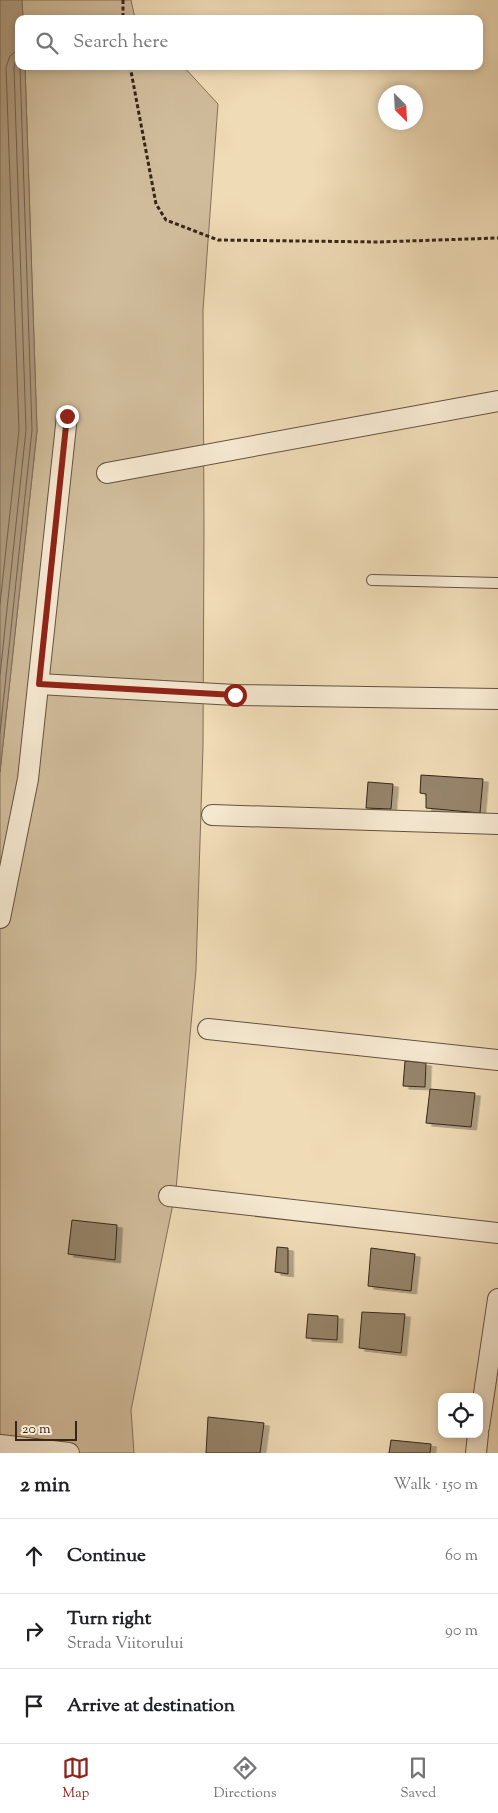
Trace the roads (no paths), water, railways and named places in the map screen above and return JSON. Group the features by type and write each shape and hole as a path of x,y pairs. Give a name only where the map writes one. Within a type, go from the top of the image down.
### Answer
{"street":[{"path":"107,473 498,400"},
{"path":"0,918 28,779 67,416"},
{"path":"39,684 235,695 498,699"},
{"path":"212,815 498,824"},
{"path":"208,1029 498,1060"},
{"path":"169,1196 498,1233"},
{"path":"483,1400 498,1300"},
{"path":"476,1453 478,1438"},
{"path":"0,1445 69,1453"}],"lane":[{"path":"372,580 498,583"}],"water":[{"path":"0,0 22,0 23,15 15,15 15,70 25,70 37,431 0,772"}]}
